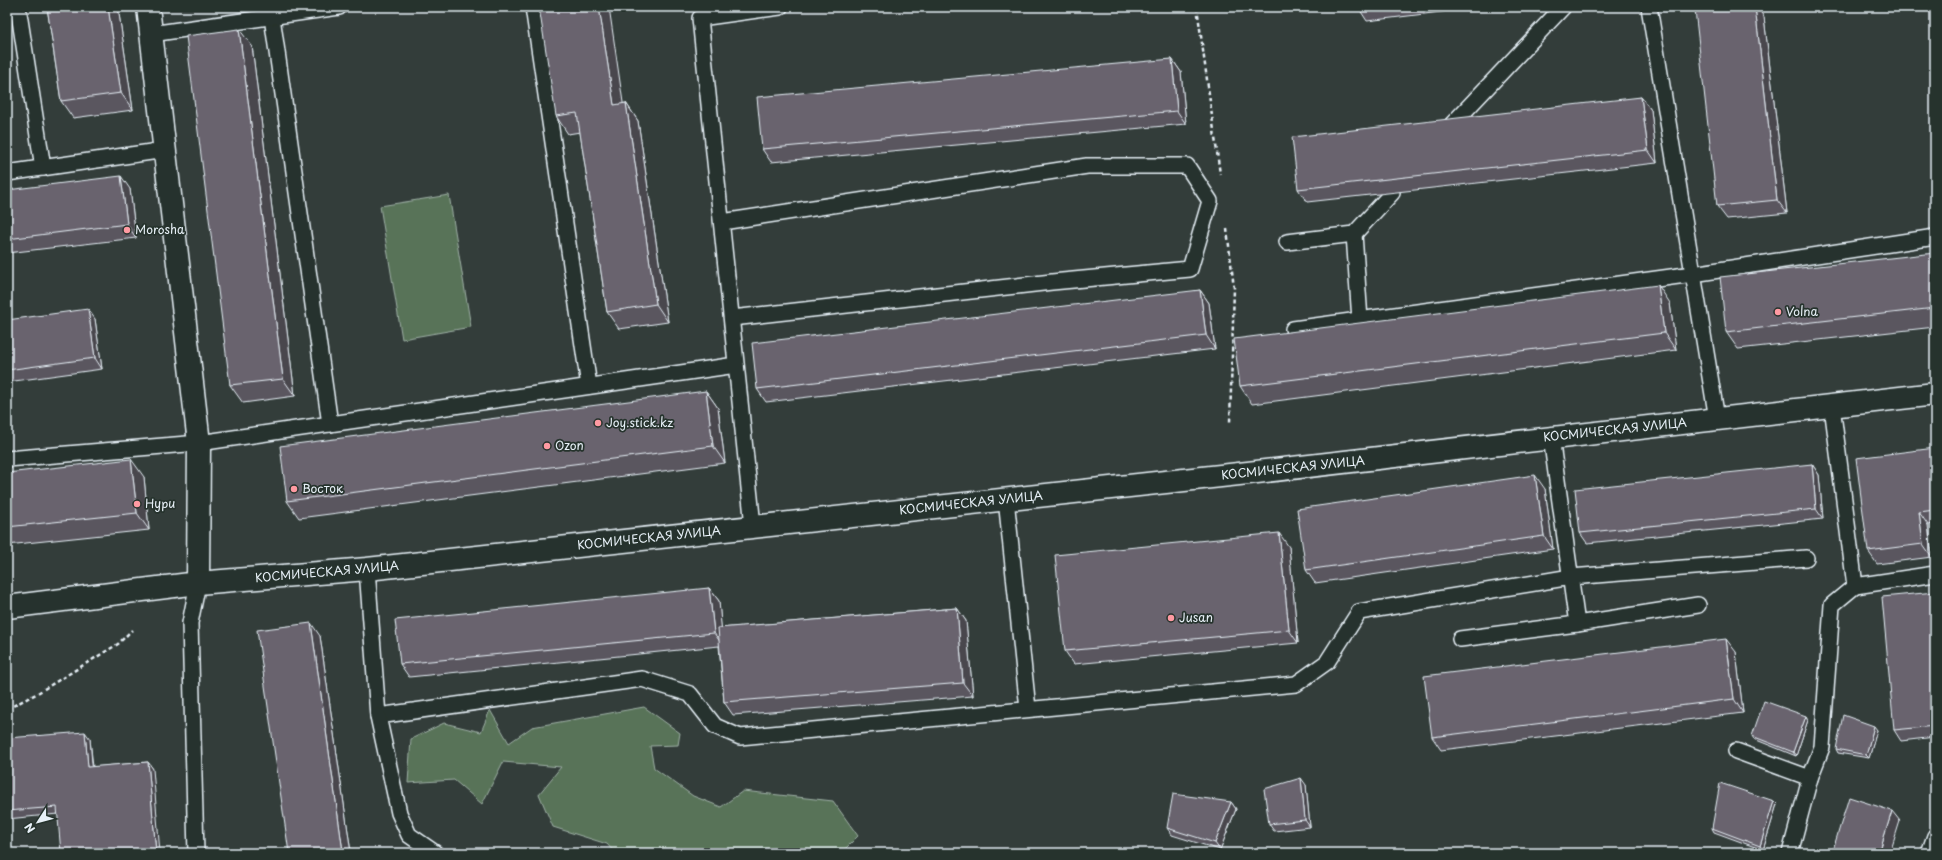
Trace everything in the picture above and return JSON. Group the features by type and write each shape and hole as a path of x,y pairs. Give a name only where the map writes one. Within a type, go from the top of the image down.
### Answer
{"main road":[{"path":"148,7 199,443 198,584"},
{"name":"КОСМИЧЕСКАЯ УЛИЦА","path":"7,607 198,584 367,569 1470,448 1551,437 1935,394"}],"lane":[{"path":"10,7 19,14 43,168"},
{"path":"151,34 339,7"},
{"path":"533,7 589,386"},
{"path":"753,526 700,18 780,7"},
{"path":"1443,134 1563,7"},
{"path":"1649,7 1717,419"},
{"path":"7,29 19,14"},
{"path":"272,17 330,424"},
{"path":"7,173 165,150"},
{"path":"722,222 1087,166 1187,166 1210,200 1190,269 1044,283 732,318"},
{"path":"1288,242 1354,234 1392,193"},
{"path":"1354,234 1360,320"},
{"path":"1293,328 1693,274 1935,237"},
{"path":"7,460 199,443 736,365"},
{"path":"1832,406 1855,586"},
{"path":"1551,437 1577,624"},
{"path":"1006,499 1028,709"},
{"path":"378,716 642,679 690,694 715,726 740,737 1296,684 1327,662 1359,612 1571,577 1806,558"},
{"path":"367,569 378,716 399,813 409,834 435,853"},
{"path":"1790,853 1810,778 1822,747 1832,605 1855,586 1935,574"},
{"path":"196,853 190,623 198,584"},
{"path":"1460,639 1577,624 1698,605"},
{"path":"1736,751 1810,778"},
{"path":"1929,853 1935,836"}],"path":[{"path":"7,709 36,694 118,644 132,630"}],"green space":[{"path":"449,195 471,327 402,339 380,206"},
{"path":"644,707 680,733 678,745 650,746 654,768 693,796 721,807 743,791 833,801 858,836 841,853 615,853 607,844 553,827 539,794 561,767 503,762 482,804 454,780 408,783 411,739 444,723 481,732 490,710 509,743 532,727"}],"building":[{"path":"47,7 108,7 121,93 61,101"},
{"path":"539,7 599,7 614,105 626,103 656,304 607,312 577,113 556,116"},
{"path":"1726,7 1755,7 1777,200 1717,206 1695,10"},
{"path":"239,29 283,379 230,385 186,36"},
{"path":"1172,59 1177,111 762,149 757,97"},
{"path":"1641,97 1648,150 1298,189 1292,137"},
{"path":"121,176 127,224 7,239 7,190"},
{"path":"1935,253 1935,308 1726,332 1720,277"},
{"path":"1658,285 1664,333 1240,386 1234,339"},
{"path":"1200,290 1206,335 757,389 752,343"},
{"path":"88,309 95,358 7,370 7,320"},
{"path":"706,391 713,446 287,501 280,446"},
{"path":"1935,448 1935,510 1919,512 1923,544 1868,551 1856,458"},
{"path":"131,459 137,513 7,527 7,473"},
{"path":"1812,464 1816,509 1580,533 1575,489"},
{"path":"1535,475 1544,536 1306,570 1297,509"},
{"path":"1279,533 1289,630 1065,651 1055,555"},
{"path":"709,588 714,633 400,664 395,620"},
{"path":"1935,592 1935,726 1894,730 1882,597"},
{"path":"957,608 963,683 724,702 718,628"},
{"path":"311,623 343,852 289,853 257,630"},
{"path":"1726,639 1734,699 1432,737 1424,676"},
{"path":"1764,701 1806,716 1793,752 1752,736"},
{"path":"1843,715 1874,726 1866,755 1836,749"},
{"path":"85,732 88,767 148,762 156,853 61,853 57,807 7,811 7,738"},
{"path":"1301,778 1305,820 1269,824 1264,789"},
{"path":"1720,783 1774,801 1760,846 1712,828"},
{"path":"1173,794 1231,802 1215,843 1167,828"},
{"path":"1849,797 1892,811 1879,853 1832,853"}],"place":[{"name":"Morosha","path":"127,230"},
{"name":"Volna","path":"1778,312"},
{"name":"Joy.stick.kz","path":"598,423"},
{"name":"Ozon","path":"547,446"},
{"name":"Восток","path":"294,489"},
{"name":"Нури","path":"137,504"},
{"name":"Jusan","path":"1171,618"}]}
